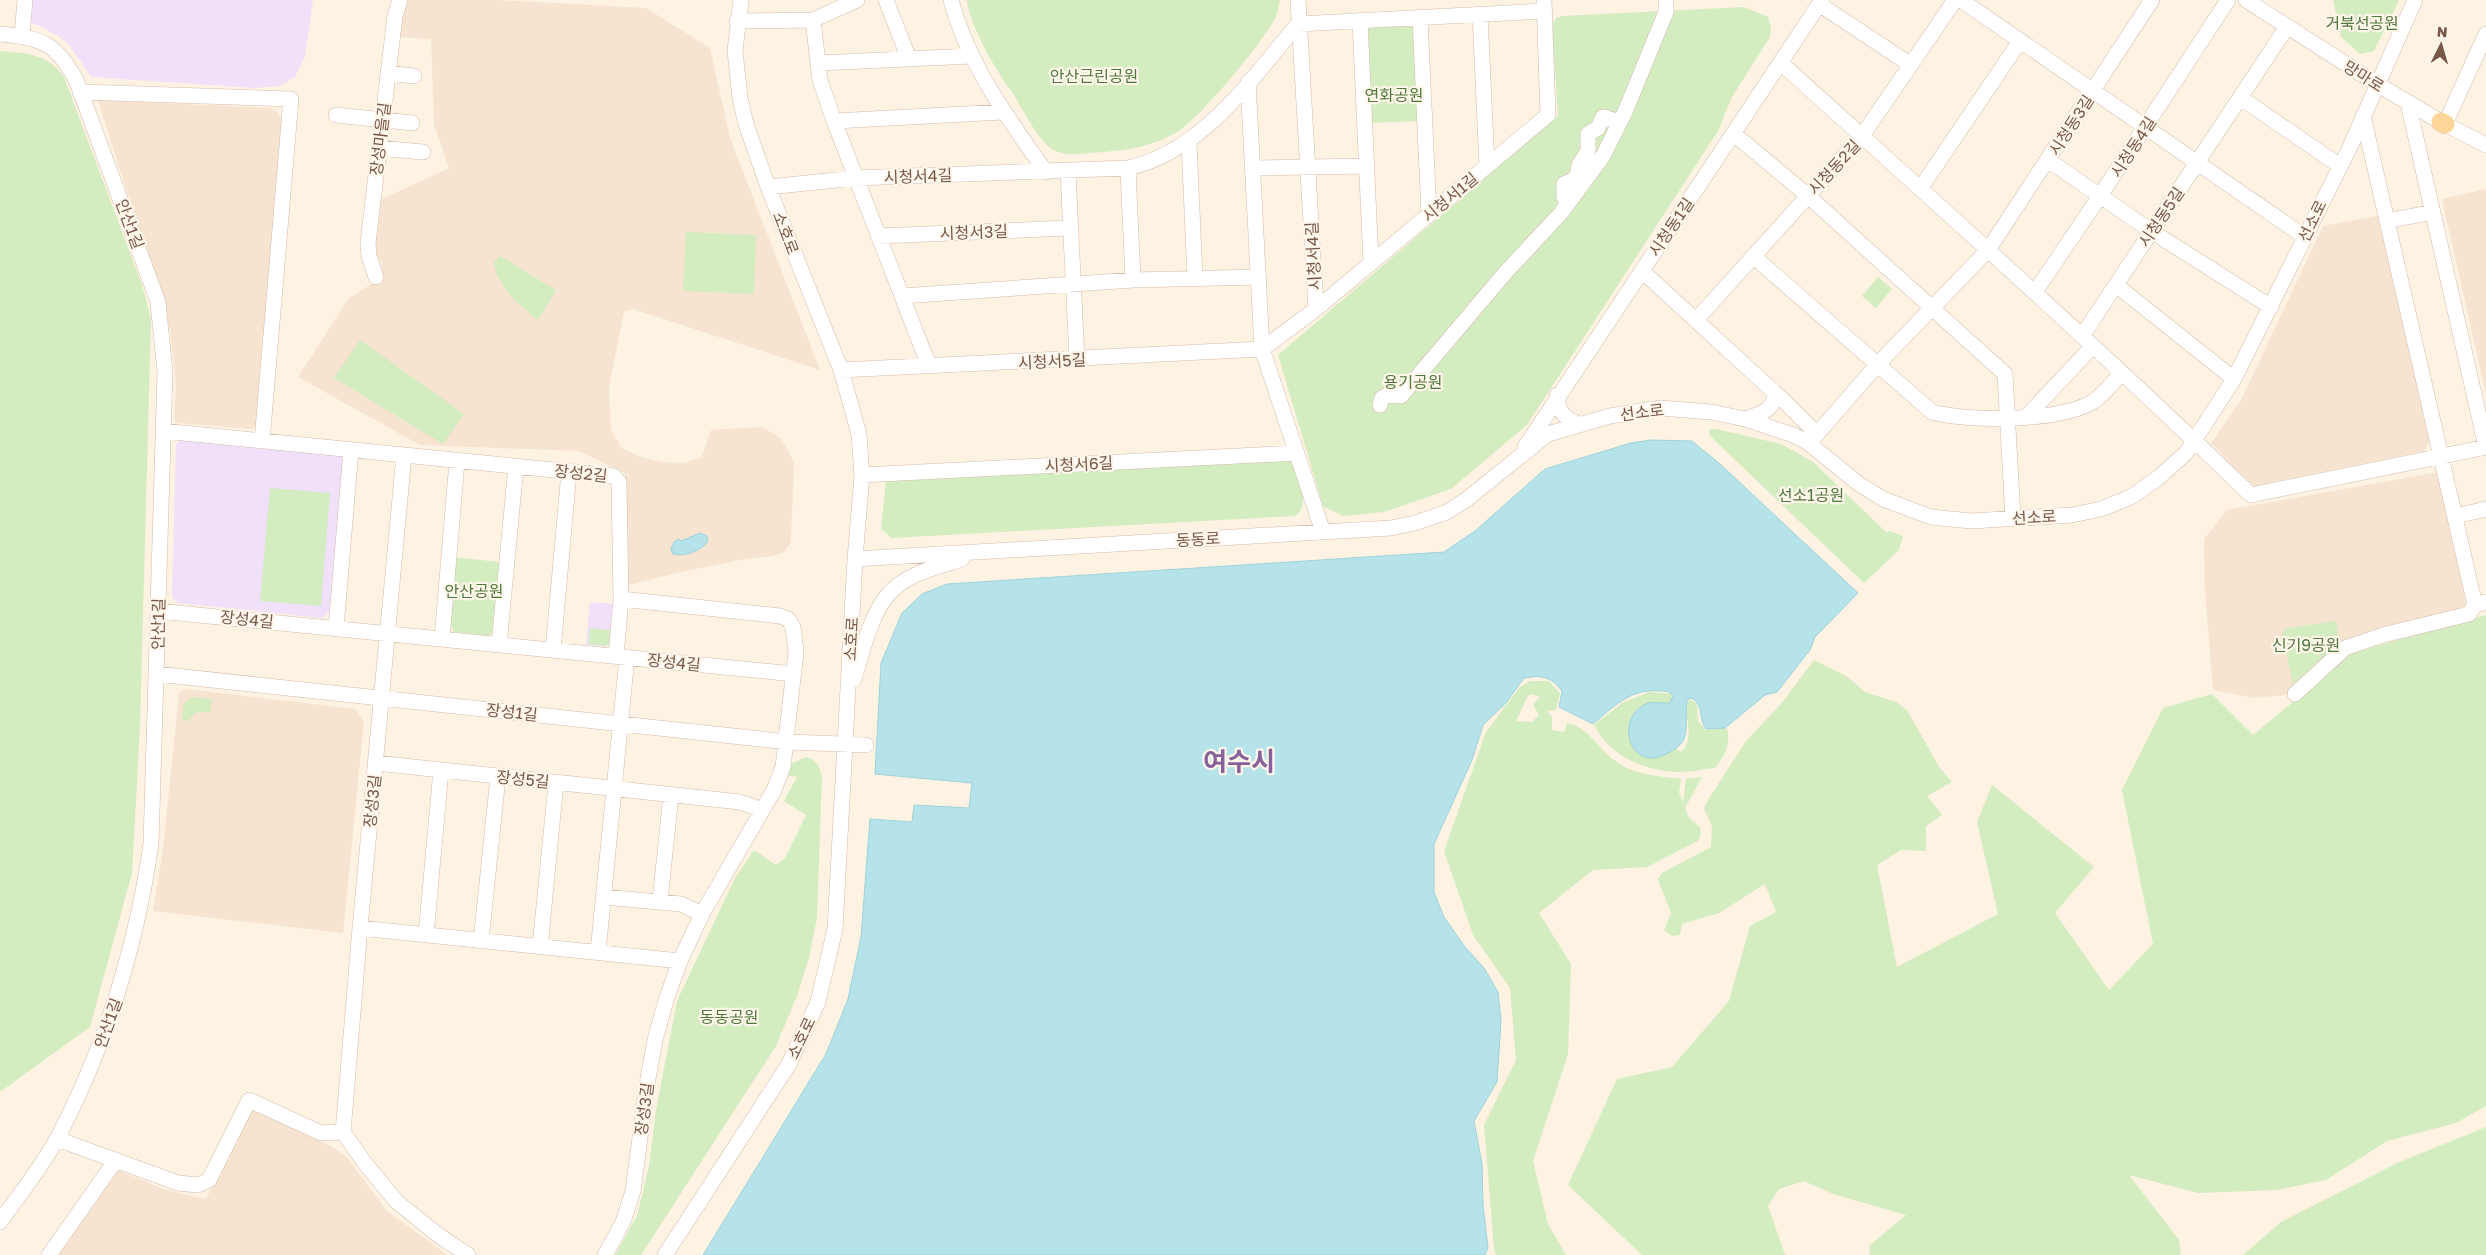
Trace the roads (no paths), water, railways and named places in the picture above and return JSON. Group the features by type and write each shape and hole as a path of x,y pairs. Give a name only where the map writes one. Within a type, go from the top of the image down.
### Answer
{"street":[{"path":"22,36 25,0"},
{"name":"장성마을길","path":"376,277 369,256 368,243 395,16 400,0"},
{"name":"소호로","path":"665,1255 789,1064 818,1002 835,929 855,559 862,474 859,434 841,370 768,187 746,124 740,98 735,51 737,20 741,0"},
{"path":"737,20 813,20 856,0"},
{"path":"886,0 909,58"},
{"path":"951,0 972,56 1002,112 1046,172"},
{"path":"1298,0 1298,24 1480,15 1544,6"},
{"name":"시청동2길","path":"1696,320 1862,136 1955,0"},
{"path":"1961,0 2145,129 2304,237"},
{"name":"시청동3길","path":"1813,439 1876,365 1988,250 2152,0"},
{"name":"시청동4길","path":"2035,292 2145,129 2228,0"},
{"name":"망마로","path":"2246,0 2408,103 2486,145"},
{"name":"선소로","path":"1520,455 1548,434 1610,416 1660,408 1711,412 1745,419 1793,435 1813,439 1859,484 1883,499 1909,510 1950,520 2072,515 2102,509 2132,497 2172,465 2195,440 2234,379 2340,166 2415,0"},
{"path":"1821,2 1911,66"},
{"name":"시청동1길","path":"1520,455 1557,395 1821,2"},
{"path":"1380,404 1382,398 1388,395 1401,396 1505,273 1568,204 1603,156 1620,122 1666,12 1666,3"},
{"name":"시청서1길","path":"1262,349 1316,309 1548,115 1544,6"},
{"path":"1480,15 1487,166"},
{"path":"1420,18 1429,214"},
{"path":"813,20 824,96 929,366"},
{"path":"1360,21 1371,263"},
{"name":"시청서4길","path":"768,187 856,178 1068,172 1128,168 1161,157 1188,142 1206,128 1298,24"},
{"name":"시청서4길","path":"1298,24 1316,309"},
{"name":"시청동5길","path":"2027,416 2087,341 2116,285 2287,27"},
{"name":"안산1길","path":"0,34 39,40 56,50 66,63 80,92 158,302 165,372 151,844 139,917 120,989 106,1031 57,1139 0,1222"},
{"path":"2443,123 2485,37"},
{"path":"1920,189 2020,41"},
{"path":"818,63 972,56"},
{"path":"1781,64 2035,292 2121,374 2195,440 2251,495 2486,447 2408,103"},
{"path":"388,74 414,76"},
{"path":"1248,82 1262,349 1322,532"},
{"path":"80,92 291,99 262,441"},
{"path":"2241,98 2340,166"},
{"path":"834,121 1002,112"},
{"path":"336,115 412,123"},
{"path":"2295,694 2345,648 2383,635 2469,614 2480,603 2456,516 2363,116"},
{"path":"1568,204 1564,197 1564,184 1577,178 1579,165 1588,152 1588,134 1598,128 1603,117 1620,122"},
{"path":"1734,134 1807,195 2005,374 2013,518"},
{"path":"1188,142 1196,278"},
{"path":"379,148 423,152"},
{"path":"2048,160 2151,231 2271,306"},
{"path":"1254,168 1366,166"},
{"path":"1128,168 1133,280"},
{"path":"1068,172 1069,228 1077,360"},
{"path":"2388,221 2433,212"},
{"name":"시청서3길","path":"878,236 1069,228"},
{"path":"1753,256 1932,412 1965,419 2027,416 2075,409 2094,400 2121,374"},
{"path":"1642,271 1774,392 1813,439"},
{"path":"902,296 1133,280 1259,277"},
{"path":"2116,285 2234,379"},
{"name":"시청서5길","path":"841,370 1077,360 1262,349"},
{"path":"1745,419 1770,407 1774,399 1774,392"},
{"path":"1557,395 1558,406 1564,417 1579,424"},
{"name":"장성2길","path":"163,432 614,476 619,482 622,582 620,724 614,789"},
{"path":"336,628 351,450"},
{"name":"시청서6길","path":"862,474 1297,453"},
{"name":"장성3길","path":"344,1132 360,928 404,455"},
{"name":"동동로","path":"855,559 1384,529 1431,518 1447,512 1467,499 1520,455"},
{"path":"442,639 457,461"},
{"path":"499,645 516,466"},
{"path":"553,650 570,472"},
{"path":"2456,516 2486,509"},
{"path":"848,702 873,622 887,596 912,577 984,552"},
{"path":"621,598 780,616 788,619 793,627 795,640 788,742"},
{"name":"장성4길","path":"158,611 794,674"},
{"name":"장성1길","path":"157,674 788,742 845,746 866,745"},
{"name":"장성3길","path":"605,1255 623,1222 633,1191 655,1040 666,1000 680,961 702,914 762,810 783,767 788,742"},
{"name":"장성5길","path":"376,764 740,802 762,810"},
{"path":"426,934 441,770"},
{"path":"481,941 498,776"},
{"path":"540,947 556,783"},
{"path":"598,952 614,789"},
{"path":"660,901 671,795"},
{"path":"604,896 660,901 686,906 702,914"},
{"path":"360,928 680,961"},
{"path":"57,1139 171,1181 185,1184 203,1184 209,1180 249,1100 321,1133 344,1132 364,1162 396,1201 438,1235 468,1255"},
{"path":"50,1255 116,1160"}],"water":[{"path":"1651,440 1692,441 1720,464 1858,593 1815,637 1810,650 1777,692 1765,695 1725,728 1706,729 1697,703 1690,698 1687,701 1684,739 1674,750 1656,758 1645,757 1637,752 1631,744 1630,722 1635,713 1644,705 1654,702 1670,703 1673,696 1665,691 1640,692 1631,696 1615,705 1593,724 1559,707 1562,691 1554,682 1541,677 1524,678 1506,703 1483,725 1472,760 1434,844 1434,892 1444,917 1465,947 1484,968 1498,992 1501,1021 1497,1082 1474,1121 1482,1164 1483,1206 1488,1248 1485,1255 703,1255 826,1054 848,999 861,937 870,819 912,822 914,805 969,808 972,783 875,774 881,663 902,613 922,594 947,584 1444,552 1475,531 1545,469 1631,443"},
{"path":"700,533 707,536 708,541 705,545 688,554 673,554 671,549 674,542"}],"district":[{"name":"여수시","path":"1239,762"}],"park label":[{"name":"거북선공원","path":"2362,23"},
{"name":"안산근린공원","path":"1094,76"},
{"name":"연화공원","path":"1394,95"},
{"name":"용기공원","path":"1413,382"},
{"name":"선소1공원","path":"1811,495"},
{"name":"안산공원","path":"474,591"},
{"name":"신기9공원","path":"2306,645"},
{"name":"동동공원","path":"729,1017"}]}
